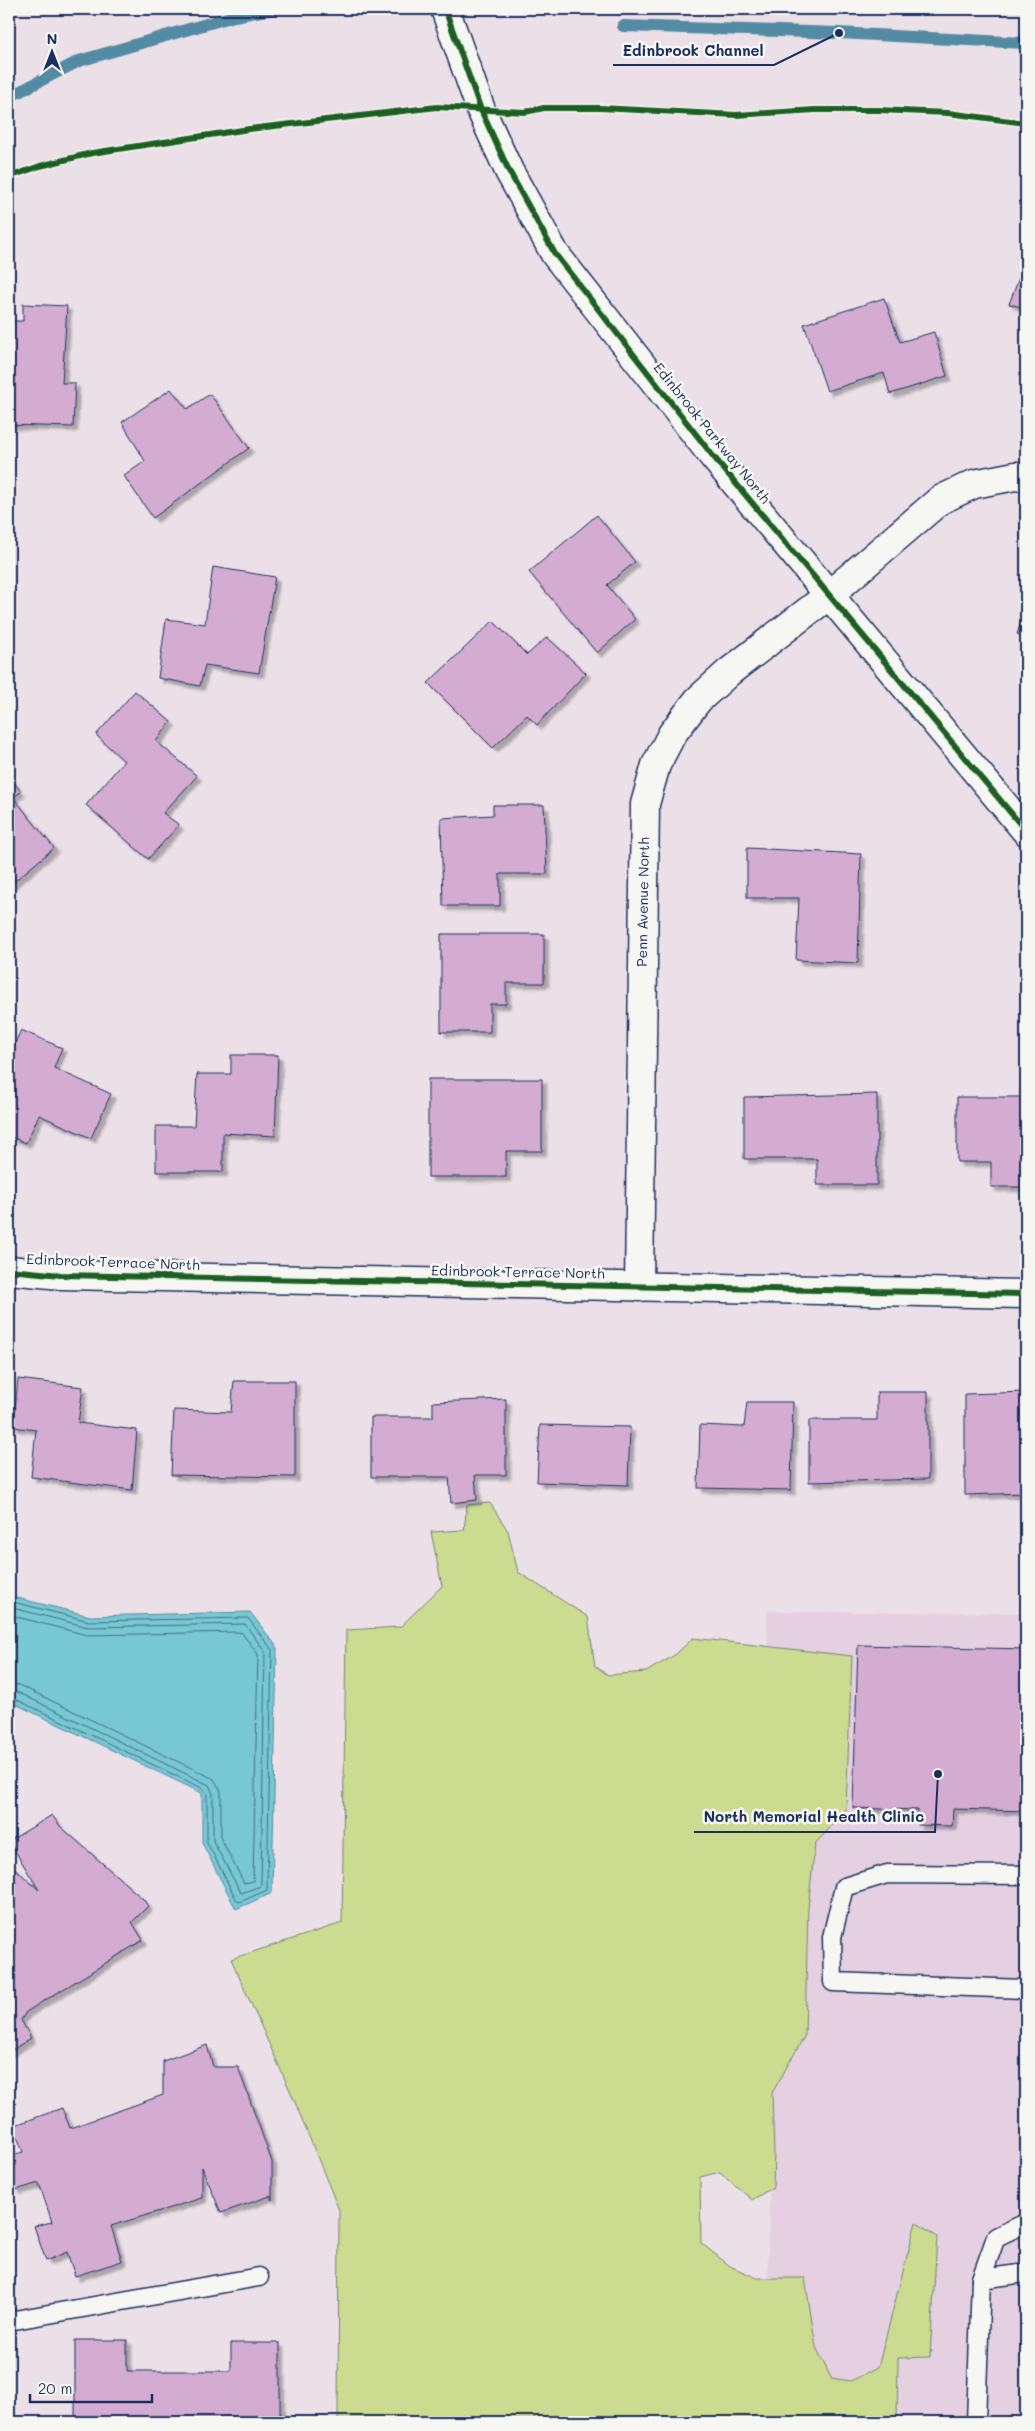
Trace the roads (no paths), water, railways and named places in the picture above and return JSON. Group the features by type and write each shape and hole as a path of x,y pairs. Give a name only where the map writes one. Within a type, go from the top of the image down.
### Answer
{"street":[{"name":"Edinbrook Parkway North","path":"445,9 481,110 509,171 555,254 713,456 1026,830"},
{"name":"Penn Avenue North","path":"639,1287 644,804 656,765 672,734 698,700 729,672 829,595 940,500 974,484 1015,476 1026,477"},
{"name":"Edinbrook Terrace North","path":"9,1270 61,1274 1026,1294"}],"lane":[{"path":"1026,1876 887,1874 844,1887 832,1937 833,1982 1026,1989"},
{"path":"976,2422 981,2279 996,2237 1026,2223"},
{"path":"981,2279 1026,2274"},
{"path":"9,2321 259,2277"}],"water":[{"path":"9,1596 90,1616 250,1612 277,1647 272,1893 236,1909 202,1843 202,1793 9,1701"}],"waterway":[{"path":"9,97 79,61 234,16 272,9"},
{"path":"623,26 839,33 1026,43"}],"place":[{"name":"Edinbrook Channel","path":"839,33"},
{"name":"North Memorial Health Clinic","path":"938,1774"}]}
